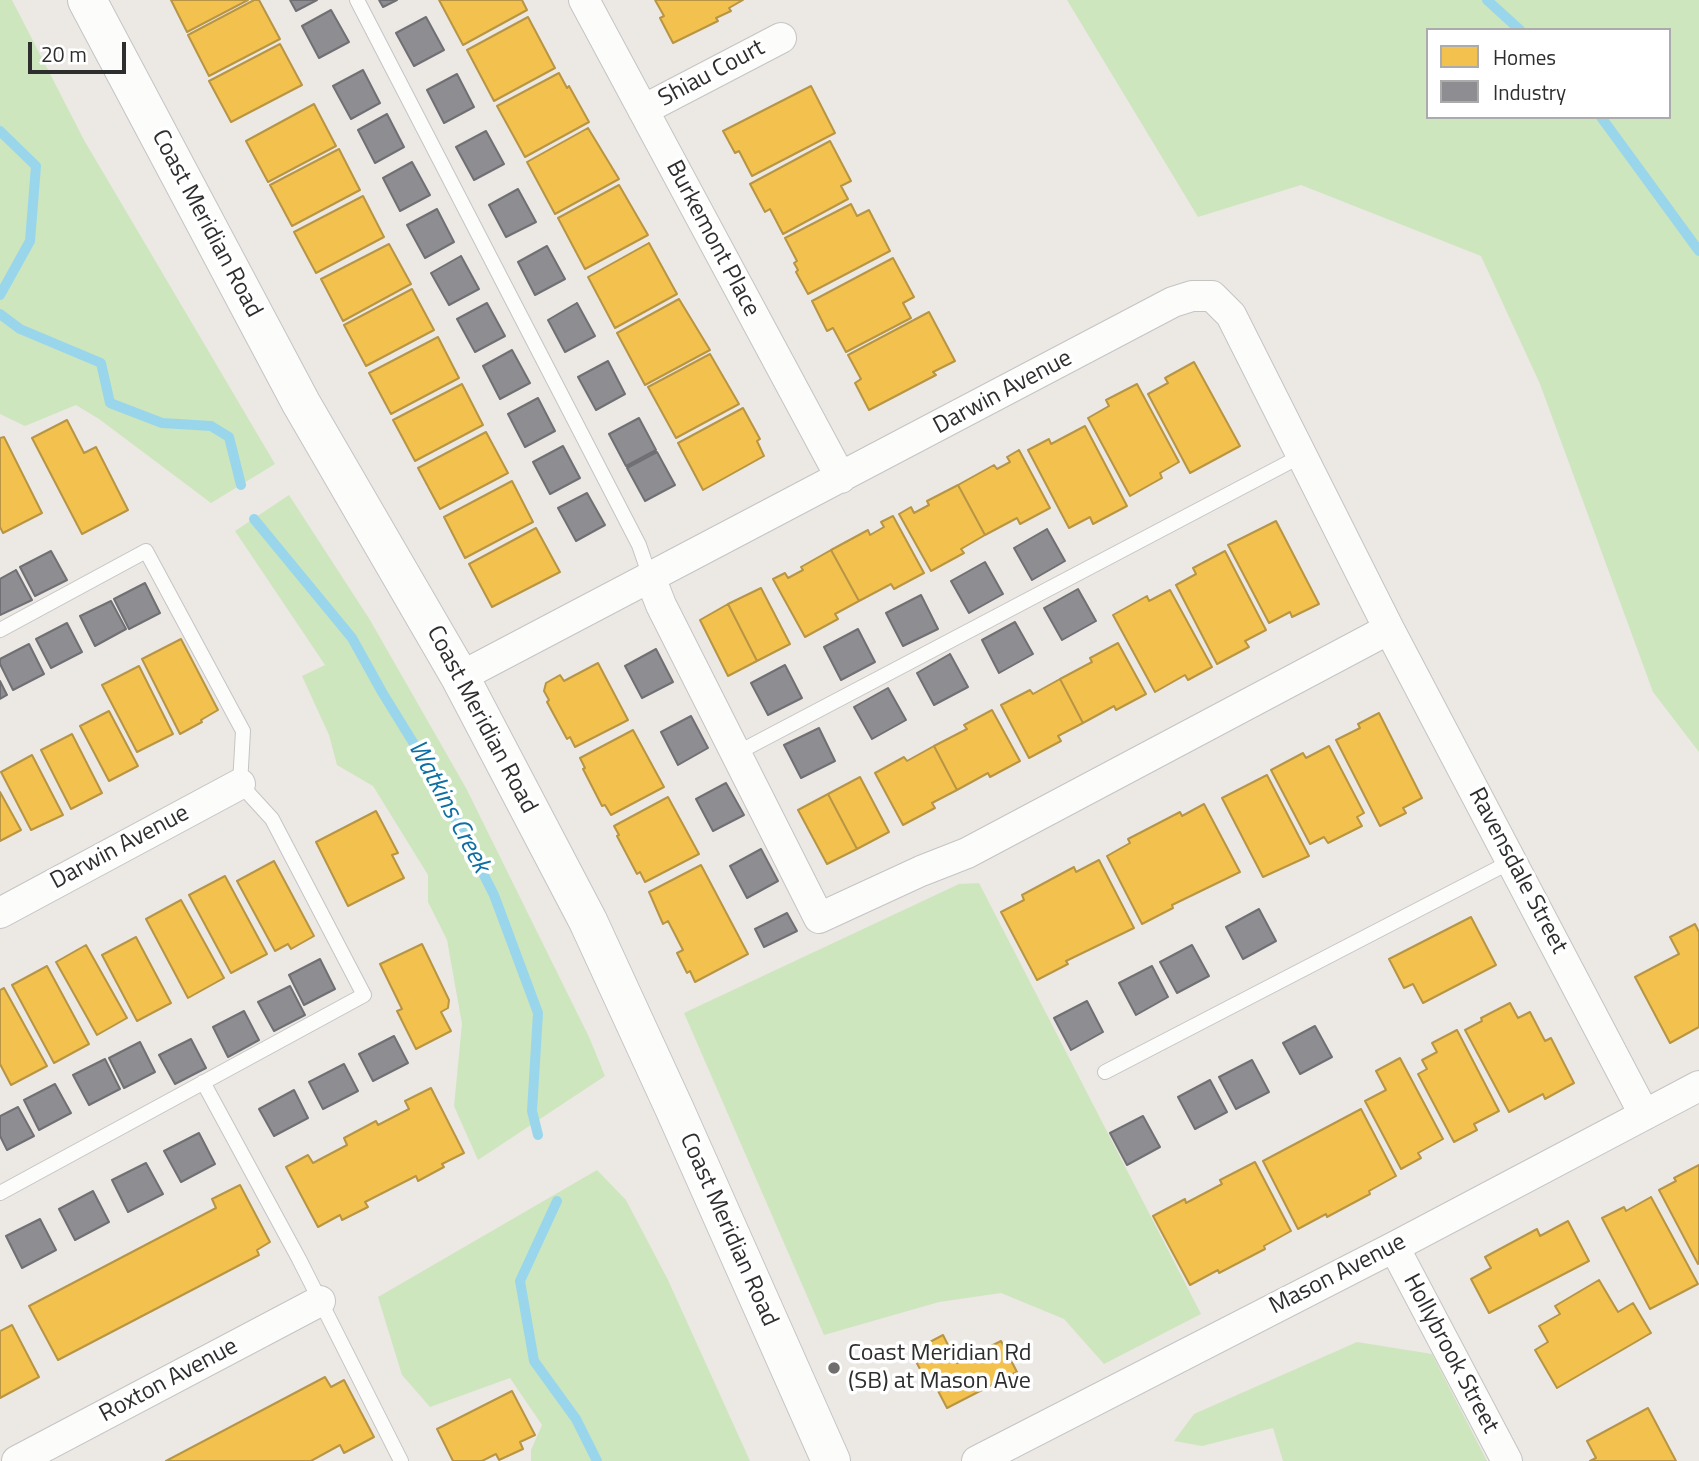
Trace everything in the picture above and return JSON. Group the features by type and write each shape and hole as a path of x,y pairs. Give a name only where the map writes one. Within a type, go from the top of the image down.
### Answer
{"main road":[{"name":"Coast Meridian Road","path":"87,0 301,403 460,677 588,921 831,1461"}],"street":[{"name":"Burkemont Place","path":"584,0 841,478"},
{"name":"Shiau Court","path":"643,110 781,38"},
{"name":"Darwin Avenue","path":"460,677 1173,302 1192,296 1212,296 1231,314 1390,629"},
{"path":"650,577 661,605 819,918 967,853 1390,629"},
{"name":"Ravensdale Street","path":"1390,629 1644,1114"},
{"name":"Darwin Avenue","path":"0,913 240,784"},
{"name":"Mason Avenue","path":"976,1461 1394,1247 1699,1086"},
{"name":"Hollybrook Street","path":"1394,1247 1507,1461"},
{"name":"Roxton Avenue","path":"17,1461 320,1301"}],"lane":[{"path":"357,0 633,533 650,577"},
{"path":"737,753 1301,456"},
{"path":"0,630 146,551 243,731 240,784 272,819 364,995 0,1193"},
{"path":"1105,1072 1512,861"},
{"path":"203,1082 320,1301 401,1461"}],"green space":[{"path":"0,0 12,0 84,140 275,464 211,503 99,419 76,405 25,426 0,414"},
{"path":"1067,0 1699,0 1699,752 1653,692 1540,384 1481,256 1301,185 1198,217"},
{"path":"289,495 370,620 466,788 589,1037 605,1076 478,1160 454,1106 462,1024 447,940 428,902 428,875 373,786 337,765 329,735 302,676 325,665 235,531"},
{"path":"979,883 1201,1314 1104,1364 1064,1319 1001,1293 939,1302 824,1335 684,1013 959,884"},
{"path":"597,1170 626,1200 668,1280 750,1461 531,1461 531,1450 542,1425 510,1378 430,1407 402,1375 378,1297"},
{"path":"1357,1342 1432,1354 1487,1461 1283,1461 1273,1428 1202,1446 1174,1441 1194,1414"}],"building: Homes":[{"path":"171,0 248,0 187,32"},
{"path":"254,0 259,0 280,39 209,76 188,35"},
{"path":"439,0 522,0 527,10 463,45"},
{"path":"655,0 743,0 729,8 731,11 716,18 718,21 673,43 660,18 664,16"},
{"path":"528,17 555,68 494,101 467,50"},
{"path":"280,44 302,85 231,122 209,81"},
{"path":"559,73 589,122 525,157 497,106"},
{"path":"811,86 835,133 752,176 739,151 735,153 723,131"},
{"path":"314,104 336,146 268,182 246,141"},
{"path":"588,128 619,179 555,214 527,162"},
{"path":"830,141 851,181 841,186 848,199 783,234 770,209 765,212 750,184"},
{"path":"339,149 360,190 292,226 270,185"},
{"path":"619,185 648,235 585,269 558,218"},
{"path":"363,196 384,237 316,273 294,232"},
{"path":"851,204 857,216 869,210 890,251 808,294 796,272 798,270 794,263 797,261 785,238"},
{"path":"649,243 677,294 615,328 588,277"},
{"path":"389,244 411,284 343,321 321,279"},
{"path":"893,258 914,297 903,303 911,318 846,352 833,328 827,331 812,301"},
{"path":"412,289 434,330 366,366 344,325"},
{"path":"679,299 710,350 645,385 617,333"},
{"path":"929,312 955,361 933,372 936,375 869,410 855,383 861,379 848,355"},
{"path":"438,337 459,378 391,414 369,373"},
{"path":"710,354 739,404 676,438 648,387"},
{"path":"1194,362 1240,446 1190,473 1148,394 1168,383 1165,378"},
{"path":"462,384 483,425 415,461 393,420"},
{"path":"1137,384 1179,462 1160,473 1162,478 1130,496 1088,418 1109,406 1106,400"},
{"path":"743,408 760,439 757,441 764,456 703,490 678,443"},
{"path":"67,420 84,453 96,447 128,510 82,534 32,438"},
{"path":"1085,426 1127,506 1093,524 1090,517 1069,528 1028,450 1049,439 1051,444"},
{"path":"486,432 508,473 440,509 418,468"},
{"path":"4,437 42,513 3,533 0,527 0,438"},
{"path":"1019,450 1050,508 1020,524 1017,518 985,535 958,485 994,465 997,469 1010,462 1007,457"},
{"path":"512,481 533,522 465,558 444,517"},
{"path":"958,485 985,535 961,549 964,553 931,571 899,514 911,507 914,513 929,505 927,501"},
{"path":"893,516 924,573 894,589 891,584 859,601 831,550 868,530 870,535 884,527 881,522"},
{"path":"1276,521 1319,604 1292,617 1290,612 1269,623 1228,545"},
{"path":"536,528 560,572 492,607 469,564"},
{"path":"831,550 859,601 835,614 838,619 805,637 773,579 785,573 788,578 803,570 801,567"},
{"path":"1225,551 1266,630 1245,641 1249,647 1217,664 1176,585 1196,574 1193,568"},
{"path":"761,588 790,644 757,661 728,604"},
{"path":"1170,590 1212,667 1188,680 1185,675 1155,692 1113,615 1147,596 1149,601"},
{"path":"728,604 757,661 728,676 700,620"},
{"path":"181,639 218,710 180,734 142,659"},
{"path":"1118,643 1146,694 1116,710 1114,706 1083,723 1060,679 1092,662 1090,658"},
{"path":"598,663 628,720 575,747 570,737 567,739 547,702 549,700 544,691 546,683 560,675 564,681"},
{"path":"139,666 173,734 137,752 102,685"},
{"path":"1060,679 1083,723 1058,736 1061,741 1029,758 1001,705 1030,690 1033,694"},
{"path":"992,710 1020,761 990,777 988,773 957,790 934,746 967,729 964,725"},
{"path":"109,711 138,766 109,781 80,726"},
{"path":"1379,713 1422,798 1403,808 1406,813 1380,826 1336,740 1360,728 1358,724"},
{"path":"633,730 664,787 611,815 605,805 602,806 580,758"},
{"path":"72,734 102,793 71,809 41,750"},
{"path":"934,746 957,790 932,803 935,808 903,825 875,773 904,757 907,761"},
{"path":"1329,746 1364,813 1357,817 1362,826 1328,843 1324,837 1310,844 1271,770 1303,753 1306,758"},
{"path":"32,755 63,815 31,830 1,772"},
{"path":"1267,775 1309,856 1263,877 1222,798"},
{"path":"860,777 889,832 857,849 828,794"},
{"path":"0,792 21,830 0,841"},
{"path":"828,794 857,849 827,864 798,810"},
{"path":"668,797 699,854 645,882 640,872 637,874 614,826"},
{"path":"1204,804 1240,872 1172,905 1173,908 1142,924 1107,856 1130,843 1128,839 1180,812 1182,816"},
{"path":"376,811 398,853 392,855 404,878 348,906 316,842"},
{"path":"1099,860 1134,928 1066,961 1068,964 1037,980 1001,912 1024,900 1022,895 1074,867 1076,872"},
{"path":"274,861 314,936 291,949 288,944 275,951 237,881"},
{"path":"701,865 748,954 695,982 677,953 683,950 668,921 663,924 649,892"},
{"path":"225,876 267,954 231,973 189,895"},
{"path":"181,900 224,978 188,998 146,919"},
{"path":"1471,917 1496,965 1423,1003 1413,984 1404,988 1389,959"},
{"path":"1695,924 1699,932 1699,1027 1670,1043 1635,977 1679,954 1670,937"},
{"path":"136,937 171,1003 137,1021 102,955"},
{"path":"422,944 449,1000 448,1008 441,1012 451,1031 416,1049 397,1011 402,1009 380,964"},
{"path":"86,945 127,1018 97,1035 56,962"},
{"path":"47,966 89,1044 54,1063 12,985"},
{"path":"4,988 47,1066 11,1085 0,1064 0,990"},
{"path":"1510,1003 1518,1018 1530,1012 1545,1041 1551,1038 1574,1083 1545,1099 1543,1094 1509,1112 1465,1030"},
{"path":"1457,1030 1499,1111 1474,1124 1477,1130 1454,1142 1418,1074 1427,1069 1422,1060 1437,1052 1432,1043"},
{"path":"1400,1058 1443,1139 1418,1153 1421,1158 1401,1169 1365,1101 1386,1090 1376,1071"},
{"path":"431,1088 464,1153 418,1181 416,1176 365,1202 368,1207 342,1220 340,1215 318,1227 286,1167 308,1155 313,1163 347,1145 344,1138 376,1121 378,1125 409,1109 405,1101"},
{"path":"1361,1109 1396,1176 1369,1191 1370,1194 1298,1229 1263,1161"},
{"path":"1255,1162 1291,1231 1264,1246 1265,1249 1190,1285 1153,1216 1222,1184 1220,1180"},
{"path":"1699,1165 1698,1264 1659,1190 1676,1181 1674,1178"},
{"path":"240,1185 270,1242 257,1250 259,1255 58,1360 29,1306 216,1208 212,1199"},
{"path":"1651,1197 1698,1284 1650,1309 1602,1218 1624,1207 1626,1211"},
{"path":"1568,1221 1589,1261 1489,1313 1471,1279 1491,1268 1485,1257 1537,1229 1540,1236"},
{"path":"1599,1280 1618,1312 1633,1303 1651,1333 1557,1388 1535,1350 1548,1342 1539,1326 1560,1314 1555,1306"},
{"path":"12,1325 39,1377 0,1398 0,1331"},
{"path":"943,1335 957,1363 1001,1341 1017,1372 947,1408 936,1387 931,1390 911,1352"},
{"path":"325,1377 331,1387 344,1380 374,1437 344,1453 340,1445 311,1461 166,1461"},
{"path":"512,1391 535,1435 520,1442 523,1449 499,1460 496,1454 482,1461 453,1461 437,1429"},
{"path":"1648,1408 1676,1461 1590,1461 1596,1458 1587,1441"}],"building: Industry":[{"path":"290,0 317,0 296,11"},
{"path":"379,0 397,0 383,7"},
{"path":"331,10 349,42 319,58 302,26"},
{"path":"426,17 444,50 414,66 396,33"},
{"path":"363,70 380,103 351,119 333,86"},
{"path":"457,74 474,107 444,123 427,90"},
{"path":"387,114 404,147 375,163 358,130"},
{"path":"486,131 504,164 474,180 456,147"},
{"path":"412,162 430,195 400,211 383,178"},
{"path":"518,189 536,222 506,237 489,205"},
{"path":"437,209 454,242 425,258 407,225"},
{"path":"547,246 565,279 535,295 518,262"},
{"path":"461,256 479,289 449,305 431,273"},
{"path":"487,303 505,336 475,352 457,319"},
{"path":"577,303 595,336 565,352 548,320"},
{"path":"512,350 530,383 500,399 483,366"},
{"path":"608,361 625,394 596,410 578,377"},
{"path":"538,398 555,431 525,447 508,414"},
{"path":"639,418 656,450 626,466 609,434"},
{"path":"563,446 580,478 550,494 533,462"},
{"path":"657,452 675,485 645,501 627,468"},
{"path":"587,493 605,525 576,541 558,508"},
{"path":"1047,529 1065,561 1032,580 1014,548"},
{"path":"51,551 67,580 35,596 20,567"},
{"path":"985,562 1003,594 969,613 951,581"},
{"path":"16,570 32,600 0,615 0,579"},
{"path":"145,583 160,613 129,629 114,599"},
{"path":"1078,589 1096,621 1062,640 1044,608"},
{"path":"921,595 938,629 903,646 886,613"},
{"path":"111,601 126,629 95,646 80,616"},
{"path":"1015,622 1033,654 999,673 982,640"},
{"path":"67,623 82,652 51,668 36,639"},
{"path":"858,629 875,662 841,680 824,647"},
{"path":"29,644 44,674 13,690 0,659"},
{"path":"656,649 673,682 642,698 625,666"},
{"path":"950,654 968,687 934,705 917,673"},
{"path":"785,665 802,698 768,715 751,683"},
{"path":"0,681 7,695 0,699"},
{"path":"888,688 906,720 872,739 854,707"},
{"path":"691,716 708,748 678,765 661,732"},
{"path":"819,728 835,761 801,778 784,745"},
{"path":"726,783 744,815 713,831 696,799"},
{"path":"761,849 778,881 747,898 730,866"},
{"path":"1259,909 1276,941 1243,959 1226,927"},
{"path":"787,913 797,931 764,947 755,929"},
{"path":"1192,945 1209,976 1177,993 1160,962"},
{"path":"320,959 335,989 304,1005 289,975"},
{"path":"1152,966 1168,997 1136,1015 1119,983"},
{"path":"290,986 305,1015 274,1031 258,1002"},
{"path":"1087,1001 1103,1032 1071,1050 1054,1018"},
{"path":"244,1011 259,1040 228,1057 213,1027"},
{"path":"1315,1026 1332,1057 1300,1074 1283,1043"},
{"path":"394,1036 408,1063 373,1081 359,1054"},
{"path":"191,1039 206,1068 175,1084 159,1055"},
{"path":"140,1042 155,1072 124,1088 109,1058"},
{"path":"105,1059 120,1089 89,1105 73,1075"},
{"path":"1252,1060 1269,1092 1236,1109 1219,1077"},
{"path":"344,1064 358,1091 323,1109 309,1082"},
{"path":"1210,1080 1227,1112 1195,1129 1178,1097"},
{"path":"55,1084 71,1113 39,1130 24,1100"},
{"path":"294,1090 308,1118 274,1136 259,1109"},
{"path":"18,1107 34,1136 7,1150 0,1136 0,1116"},
{"path":"1143,1116 1160,1147 1127,1165 1110,1133"},
{"path":"199,1133 215,1164 181,1182 164,1151"},
{"path":"146,1163 163,1194 128,1212 112,1180"},
{"path":"93,1191 109,1222 75,1240 59,1209"},
{"path":"40,1219 56,1250 22,1268 6,1236"}],"waterway":[{"path":"1487,0 1518,28"},
{"path":"1602,119 1699,251"},
{"name":"Watkins Creek","path":"0,131 36,166 30,241 0,295"},
{"name":"Watkins Creek","path":"0,314 20,329 101,363 110,403 162,423 211,426 229,437 241,485"},
{"name":"Watkins Creek","path":"254,519 352,638 435,778 494,895 538,1013 532,1111 538,1135"},
{"name":"Watkins Creek","path":"557,1201 520,1281 534,1361 576,1419 597,1461"}],"place":[{"name":"Coast Meridian Rd (SB) at Mason Ave","path":"834,1368"}]}
